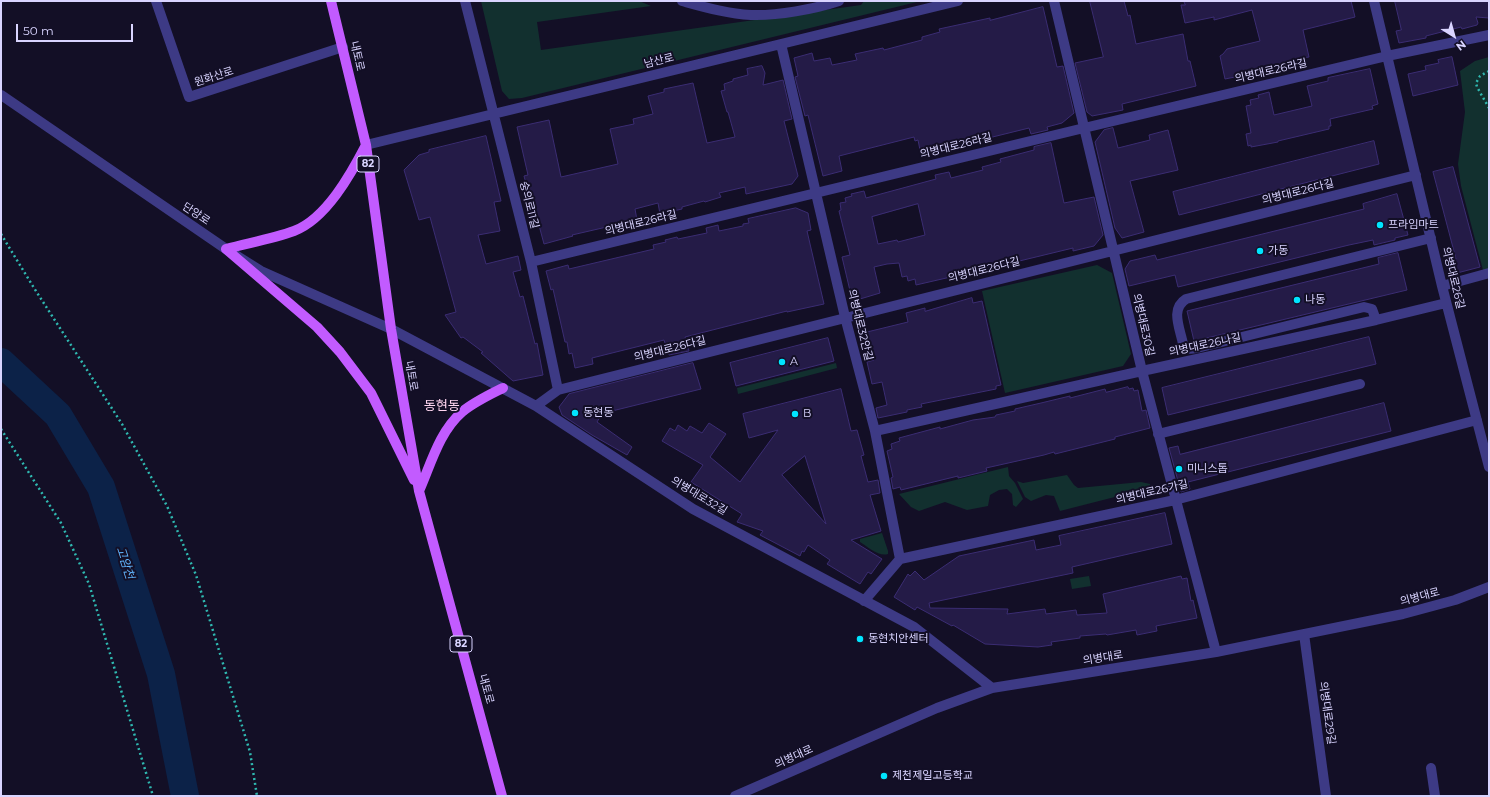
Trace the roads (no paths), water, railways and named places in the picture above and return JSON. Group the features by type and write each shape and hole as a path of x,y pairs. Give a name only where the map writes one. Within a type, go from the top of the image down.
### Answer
{"main road":[{"name":"내토로","path":"331,1 366,145 391,329 419,491 502,796"},
{"path":"226,249 295,231 308,224 326,206 348,179 366,145"},
{"path":"226,249 317,327 340,352 371,393 419,491"},
{"path":"419,491 444,434 455,419 472,405 503,388"}],"street":[{"name":"원화산로","path":"156,1 189,98 343,47"},
{"name":"숭의로11길","path":"465,1 531,262 558,390"},
{"path":"682,1 714,10 751,15 797,11 839,1"},
{"name":"남산로","path":"366,145 958,1"},
{"name":"의병대로30길","path":"1054,1 1142,371 1216,652"},
{"name":"의병대로26길","path":"1374,1 1446,303 1489,467"},
{"name":"의병대로26라길","path":"531,262 1387,56 1489,35"},
{"name":"의병대로32안길","path":"781,44 845,317 875,431 900,559"},
{"name":"단양로","path":"1,95 226,249 261,270 391,329"},
{"name":"의병대로26다길","path":"558,390 1416,175"},
{"path":"1376,320 1372,309 1364,307 1190,349 1185,347 1183,344 1177,309 1180,303 1186,299 1431,238"},
{"path":"1442,286 1489,273"},
{"name":"의병대로26나길","path":"875,431 1376,320 1446,303"},
{"name":"의병대로32길","path":"391,329 536,406 693,509 914,627 992,688"},
{"path":"1158,434 1360,384"},
{"path":"536,406 558,390"},
{"name":"의병대로26가길","path":"900,559 1175,500 1477,420"},
{"path":"864,600 900,559"},
{"name":"의병대로","path":"735,796 937,708 992,688 1216,652 1403,614 1455,600 1489,587"},
{"name":"의병대로29길","path":"1304,634 1326,796"},
{"path":"1431,768 1435,796"}],"waterway":[{"name":"고암천","path":"1,362 58,415 101,487 161,674 185,796"}],"place":[{"name":"프라임마트","path":"1380,225"},
{"name":"가동","path":"1260,251"},
{"name":"나동","path":"1297,300"},
{"name":"A","path":"782,362"},
{"name":"동현동","path":"575,413"},
{"name":"B","path":"795,414"},
{"name":"미니스톱","path":"1179,469"},
{"name":"동현치안센터","path":"860,639"},
{"name":"제천제일고등학교","path":"884,776"}],"district":[{"name":"동현동","path":"442,406"}]}
